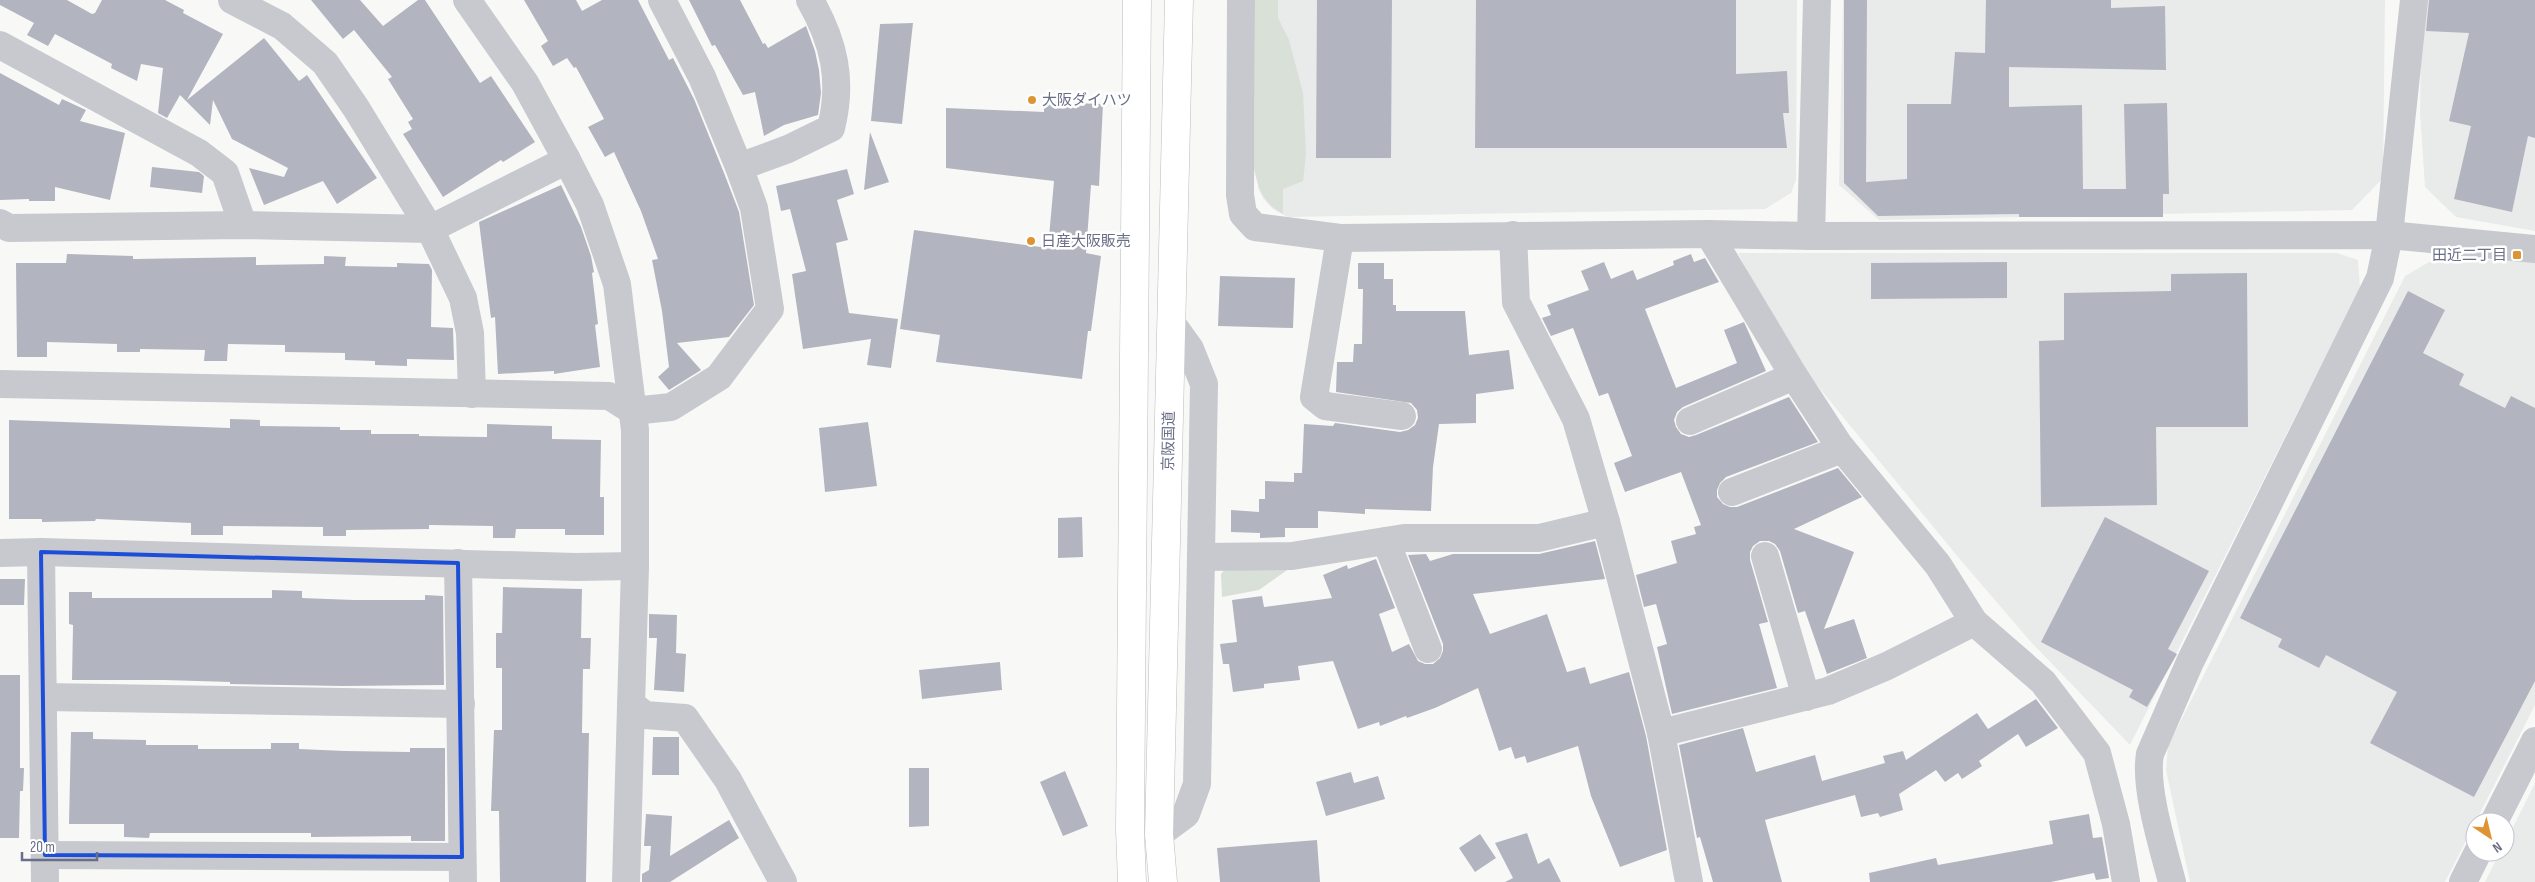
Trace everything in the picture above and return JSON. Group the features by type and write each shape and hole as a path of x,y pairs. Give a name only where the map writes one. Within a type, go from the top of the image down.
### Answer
{"highway":[{"path":"1132,882 1130,830 1137,0"},
{"name":"京阪国道","path":"1162,882 1160,834 1179,0"}],"street":[{"path":"232,0 282,26 325,64 356,108 430,229 464,298 470,333 472,394"},
{"path":"466,0 524,83 567,160 590,205 617,284 636,430 635,566 626,882"},
{"path":"0,384 609,396 634,411 671,407 719,377 770,310 754,208 702,77 662,0"},
{"path":"739,167 788,149 831,128 835,111 836,62 822,22 810,0"},
{"path":"1241,0 1240,195 1243,214 1255,228 1340,238 1709,234 1811,236 2389,235 2535,249"},
{"path":"1811,236 1817,0"},
{"path":"2172,882 2158,828 2148,768 2150,754 2190,662 2380,278 2389,235 2414,0"},
{"path":"0,45 199,153 225,173 243,225"},
{"path":"0,223 9,228 243,225 430,229 567,160"},
{"path":"1709,234 1794,376 1842,448 1938,565 1974,622 2043,682 2097,753 2116,824 2126,882"},
{"path":"1513,235 1516,302 1576,419 1606,522 1661,733 1689,882"},
{"path":"1340,238 1314,396 1325,406 1402,416"},
{"path":"1160,834 1186,814 1197,784 1204,384 1190,349 1172,324"},
{"path":"1690,421 1794,376"},
{"path":"1732,492 1842,448"},
{"path":"1200,557 1292,556 1404,538 1539,538 1606,522"},
{"path":"1386,541 1428,649"},
{"path":"0,553 41,552 576,567 635,566"},
{"path":"41,552 45,882"},
{"path":"1765,556 1806,697"},
{"path":"45,855 462,870 458,563"},
{"path":"1661,733 1828,691 1887,666 1974,622"},
{"path":"44,697 461,704"},
{"path":"631,704 645,715 685,718 728,780 784,882"},
{"path":"2499,812 2535,741"},
{"path":"2463,882 2473,862"}],"highlighted area":[{"path":"41,552 458,563 462,857 45,855"}],"shaded area":[{"path":"1255,0 1797,0 1796,180 1791,193 1765,209 1288,217 1273,209 1263,198 1258,188"},
{"path":"1255,0 1278,0 1278,18 1289,40 1303,93 1306,154 1303,181 1283,189 1283,214 1276,210 1262,195 1254,168"},
{"path":"1843,0 2385,0 2383,178 2352,210 1879,220 1839,185"},
{"path":"2422,0 2535,0 2535,231 2456,217 2425,187 2420,113"},
{"path":"1738,253 2337,253 2358,260 2360,288 2130,745 2030,641 1958,557 1784,345"},
{"path":"2535,260 2535,705 2481,812 2465,812 2465,843 2445,882 2190,882 2166,770 2168,746 2405,276 2429,262"},
{"path":"1230,563 1290,568 1259,590 1222,597 1221,574"},
{"path":"2535,783 2535,882 2485,882 2495,862 2515,862 2515,823"}],"building":[{"path":"0,0 67,0 92,14 95,13 102,0 165,0 184,10 183,13 223,34 187,100 264,38 299,81 307,75 377,178 337,204 323,181 264,205 249,168 284,177 288,168 232,139 213,100 210,125 180,95 167,118 158,113 163,68 141,64 137,81 111,68 112,64 55,34 48,46 27,35 34,23 0,5"},
{"path":"311,0 360,0 383,26 418,0 425,0 480,83 491,76 535,142 503,162 501,160 443,197 403,134 412,129 408,122 413,119 388,79 392,77 354,30 343,39"},
{"path":"524,0 576,0 582,11 602,0 638,0 669,60 673,58 694,99 739,212 754,305 729,337 677,343 701,370 669,390 658,377 669,367 662,311 652,260 658,259 641,211 614,152 605,157 588,127 604,119 576,67 574,68 567,58 553,66 541,46 548,41"},
{"path":"689,0 740,0 763,44 765,43 768,48 806,26 815,51 819,70 821,93 818,115 784,125 764,136 755,92 743,95 715,45 712,46"},
{"path":"1317,0 1392,0 1391,158 1316,158"},
{"path":"1476,0 1736,0 1736,74 1787,71 1789,113 1783,113 1787,148 1475,148"},
{"path":"1844,0 1867,0 1866,182 1907,179 1907,104 1951,104 1955,52 1985,53 1986,0 2111,0 2111,8 2165,6 2166,70 2009,67 2009,107 2082,105 2083,189 2126,189 2124,104 2167,103 2169,194 2163,194 2163,217 2019,217 2019,214 1878,216 1844,183"},
{"path":"2429,0 2535,0 2535,138 2528,136 2512,212 2454,199 2471,126 2449,121 2469,33 2426,31"},
{"path":"913,23 902,124 871,121 880,24"},
{"path":"0,73 59,105 62,99 86,110 80,121 125,133 110,200 55,187 55,201 29,201 29,199 0,200"},
{"path":"1044,102 1103,104 1099,186 1091,185 1086,253 1101,256 1091,331 1088,331 1082,379 936,362 940,335 900,329 914,230 1048,248 1054,181 946,168 946,108 1044,112"},
{"path":"870,132 889,182 864,190"},
{"path":"152,167 199,172 204,176 202,193 150,187"},
{"path":"847,169 854,194 837,200 848,240 836,243 849,313 898,319 891,368 867,365 871,339 803,349 792,274 806,271 790,209 781,211 776,186"},
{"path":"561,185 581,227 591,256 594,272 592,273 598,324 595,325 600,367 554,374 554,371 498,374 495,317 491,318 479,222"},
{"path":"67,254 133,256 133,259 256,257 256,265 324,264 324,256 346,257 345,266 397,267 397,263 429,264 432,270 431,327 453,328 454,360 407,359 407,366 375,365 375,361 345,360 345,353 285,352 285,345 228,344 227,361 204,361 205,350 140,349 140,352 117,352 117,344 47,342 47,357 17,357 16,263 66,263"},
{"path":"1691,254 1694,262 1705,258 1719,282 1645,309 1676,388 1737,363 1724,330 1744,322 1766,371 1683,407 1677,412 1674,420 1676,427 1681,434 1689,437 1789,397 1818,442 1726,477 1720,483 1717,497 1723,504 1737,507 1838,468 1862,497 1794,529 1854,552 1824,629 1854,619 1867,658 1827,674 1805,611 1798,613 1780,551 1775,544 1769,541 1760,541 1753,546 1750,552 1750,560 1768,622 1759,624 1777,688 1672,714 1657,647 1667,644 1656,604 1644,607 1636,575 1677,563 1671,541 1696,534 1694,527 1701,525 1681,472 1625,492 1614,463 1632,456 1608,393 1599,396 1573,328 1551,336 1542,318 1551,315 1547,305 1589,290 1581,271 1604,262 1611,279 1633,270 1637,280 1674,265 1673,261"},
{"path":"2007,262 2007,298 1871,299 1871,263"},
{"path":"1358,263 1384,263 1384,279 1393,279 1393,305 1396,305 1396,311 1465,311 1469,355 1509,350 1514,389 1476,394 1476,423 1439,424 1433,467 1431,511 1365,509 1365,514 1318,511 1318,528 1285,528 1285,537 1260,538 1260,533 1231,532 1231,510 1259,512 1259,499 1265,499 1265,481 1294,482 1294,473 1302,473 1304,424 1333,426 1335,423 1400,432 1408,430 1415,425 1418,418 1417,410 1411,403 1336,392 1337,362 1353,362 1354,344 1362,344 1363,289 1358,289"},
{"path":"2247,273 2248,427 2156,427 2157,505 2041,507 2039,341 2064,340 2064,293 2171,291 2171,274"},
{"path":"1220,276 1295,278 1293,328 1218,326"},
{"path":"2408,291 2445,310 2423,353 2464,374 2459,385 2505,408 2511,396 2535,408 2535,681 2474,797 2370,743 2397,692 2326,655 2319,668 2278,647 2282,639 2240,618"},
{"path":"230,419 260,420 260,426 340,427 340,430 371,430 371,434 419,434 419,436 487,437 487,424 552,426 552,439 601,440 600,497 604,497 604,535 565,535 565,529 516,529 515,538 493,538 493,526 429,525 429,529 346,530 346,536 323,536 323,527 223,526 223,535 191,535 191,523 96,519 95,521 42,522 42,519 9,519 9,420 230,428"},
{"path":"868,422 877,486 825,492 819,428"},
{"path":"1082,517 1083,557 1058,558 1058,518"},
{"path":"2105,517 2209,571 2168,649 2177,654 2147,707 2129,697 2133,690 2041,642"},
{"path":"1595,541 1605,579 1473,594 1490,634 1547,614 1567,672 1585,667 1590,684 1629,672 1646,736 1667,850 1620,867 1591,796 1578,746 1527,763 1525,756 1515,759 1511,747 1499,751 1478,688 1435,708 1407,718 1406,716 1380,726 1379,722 1358,729 1333,661 1298,666 1300,680 1264,684 1264,688 1233,692 1229,664 1223,664 1220,644 1237,642 1232,600 1262,596 1264,607 1332,598 1323,575 1347,565 1348,569 1376,559 1395,608 1379,614 1392,652 1409,644 1418,661 1425,664 1433,664 1440,658 1443,644 1408,555 1426,554 1430,561 1453,554 1539,554"},
{"path":"0,579 25,579 24,605 0,605"},
{"path":"503,587 582,589 581,638 591,638 590,669 583,669 582,733 589,733 586,882 500,882 499,811 491,811 494,730 502,730 502,668 496,668 496,633 502,633"},
{"path":"272,590 302,591 302,598 354,600 425,600 425,595 443,596 444,685 343,686 230,684 230,682 164,680 72,680 73,625 69,624 69,592 92,592 92,598 272,598"},
{"path":"649,614 677,615 676,653 686,654 684,692 654,690 657,638 649,638"},
{"path":"1000,662 1002,690 922,699 919,670"},
{"path":"0,675 20,675 20,768 24,768 23,791 20,791 19,838 0,838"},
{"path":"2036,699 2058,728 2026,747 2018,734 1979,761 1982,766 1962,779 1958,773 1945,782 1936,770 1899,794 1903,810 1880,817 1878,813 1861,817 1855,795 1765,820 1782,882 1713,882 1700,837 1697,838 1679,745 1743,728 1756,772 1815,755 1822,781 1885,763 1883,756 1903,751 1906,760 1977,713 1988,729"},
{"path":"71,732 93,732 93,739 146,740 146,745 198,745 198,749 271,749 271,743 299,743 299,749 345,751 410,752 410,748 445,748 445,841 411,841 411,836 311,837 311,833 150,833 149,838 124,837 124,824 69,824"},
{"path":"653,737 679,737 679,775 652,775"},
{"path":"909,768 929,768 929,826 909,827"},
{"path":"1065,771 1088,826 1063,836 1040,782"},
{"path":"1351,772 1354,783 1378,776 1385,799 1326,816 1316,782"},
{"path":"646,814 672,816 670,856 729,820 739,838 670,882 642,882 642,874 649,870 651,846 644,846"},
{"path":"2089,814 2093,838 2102,837 2109,878 2096,880 2094,873 2051,882 1870,882 1869,873 1936,858 1938,865 2053,844 2049,821"},
{"path":"1527,833 1538,864 1549,858 1561,882 1505,882 1513,878 1495,843"},
{"path":"1480,834 1496,858 1475,872 1459,848"},
{"path":"1317,840 1320,882 1220,882 1217,848"}],"place":[{"name":"大阪ダイハツ","path":"1032,100"},
{"name":"日産大阪販売","path":"1031,241"},
{"name":"田近二丁目","path":"2517,255"}]}
